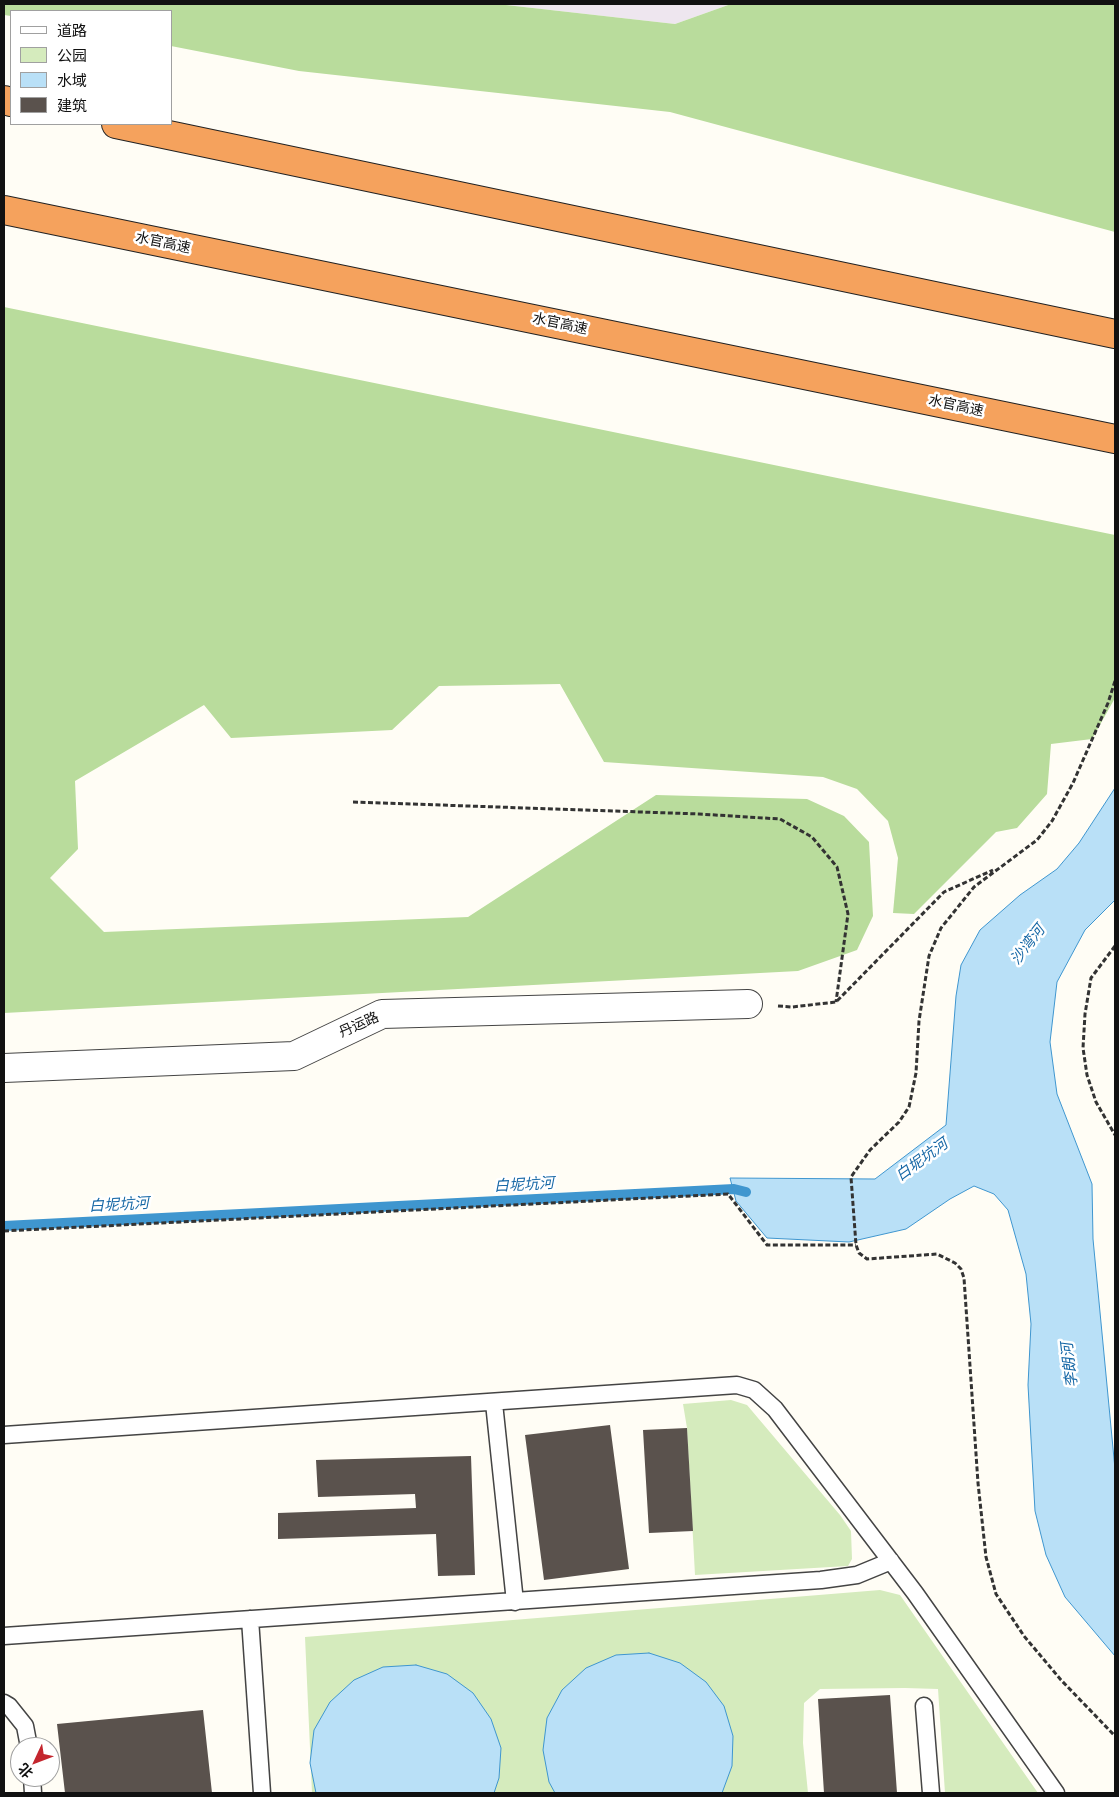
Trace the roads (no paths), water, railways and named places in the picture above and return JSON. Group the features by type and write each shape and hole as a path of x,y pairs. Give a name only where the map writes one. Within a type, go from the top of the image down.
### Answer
{"highway":[{"path":"121,125 1115,334"},
{"name":"水官高速","path":"4,210 1115,439"}],"street":[{"name":"丹运路","path":"4,1068 294,1056 382,1014 748,1004"}],"lane":[{"path":"4,1435 737,1385 754,1390 775,1409 891,1561 1056,1793"},
{"path":"494,1403 515,1602"},
{"path":"4,1636 821,1580 856,1575 891,1561"},
{"path":"250,1619 262,1793"},
{"path":"4,1703 9,1706 24,1726 27,1737"},
{"path":"924,1706 931,1793"}],"water":[{"path":"1115,788 1115,900 1085,930 1057,982 1050,1042 1057,1094 1092,1184 1093,1239 1115,1469 1115,1656 1065,1597 1046,1555 1035,1511 1028,1385 1031,1324 1026,1274 1008,1210 994,1194 974,1186 950,1199 906,1229 849,1242 767,1238 736,1201 730,1178 875,1179 946,1125 956,996 961,965 980,930 1020,895 1057,869 1079,843"},
{"path":"649,1653 680,1663 706,1682 724,1706 733,1736 732,1766 722,1793 555,1793 549,1782 543,1750 547,1718 562,1690 586,1668 616,1655"},
{"path":"416,1665 447,1674 473,1693 491,1719 501,1748 499,1778 494,1793 316,1793 310,1763 314,1730 330,1702 354,1680 383,1667"}],"waterway":[{"name":"白坭坑河","path":"4,1226 734,1189 746,1192"}],"water label":[{"name":"沙湾河","path":"1028,945"},
{"name":"李朗河","path":"1070,1365"}]}
